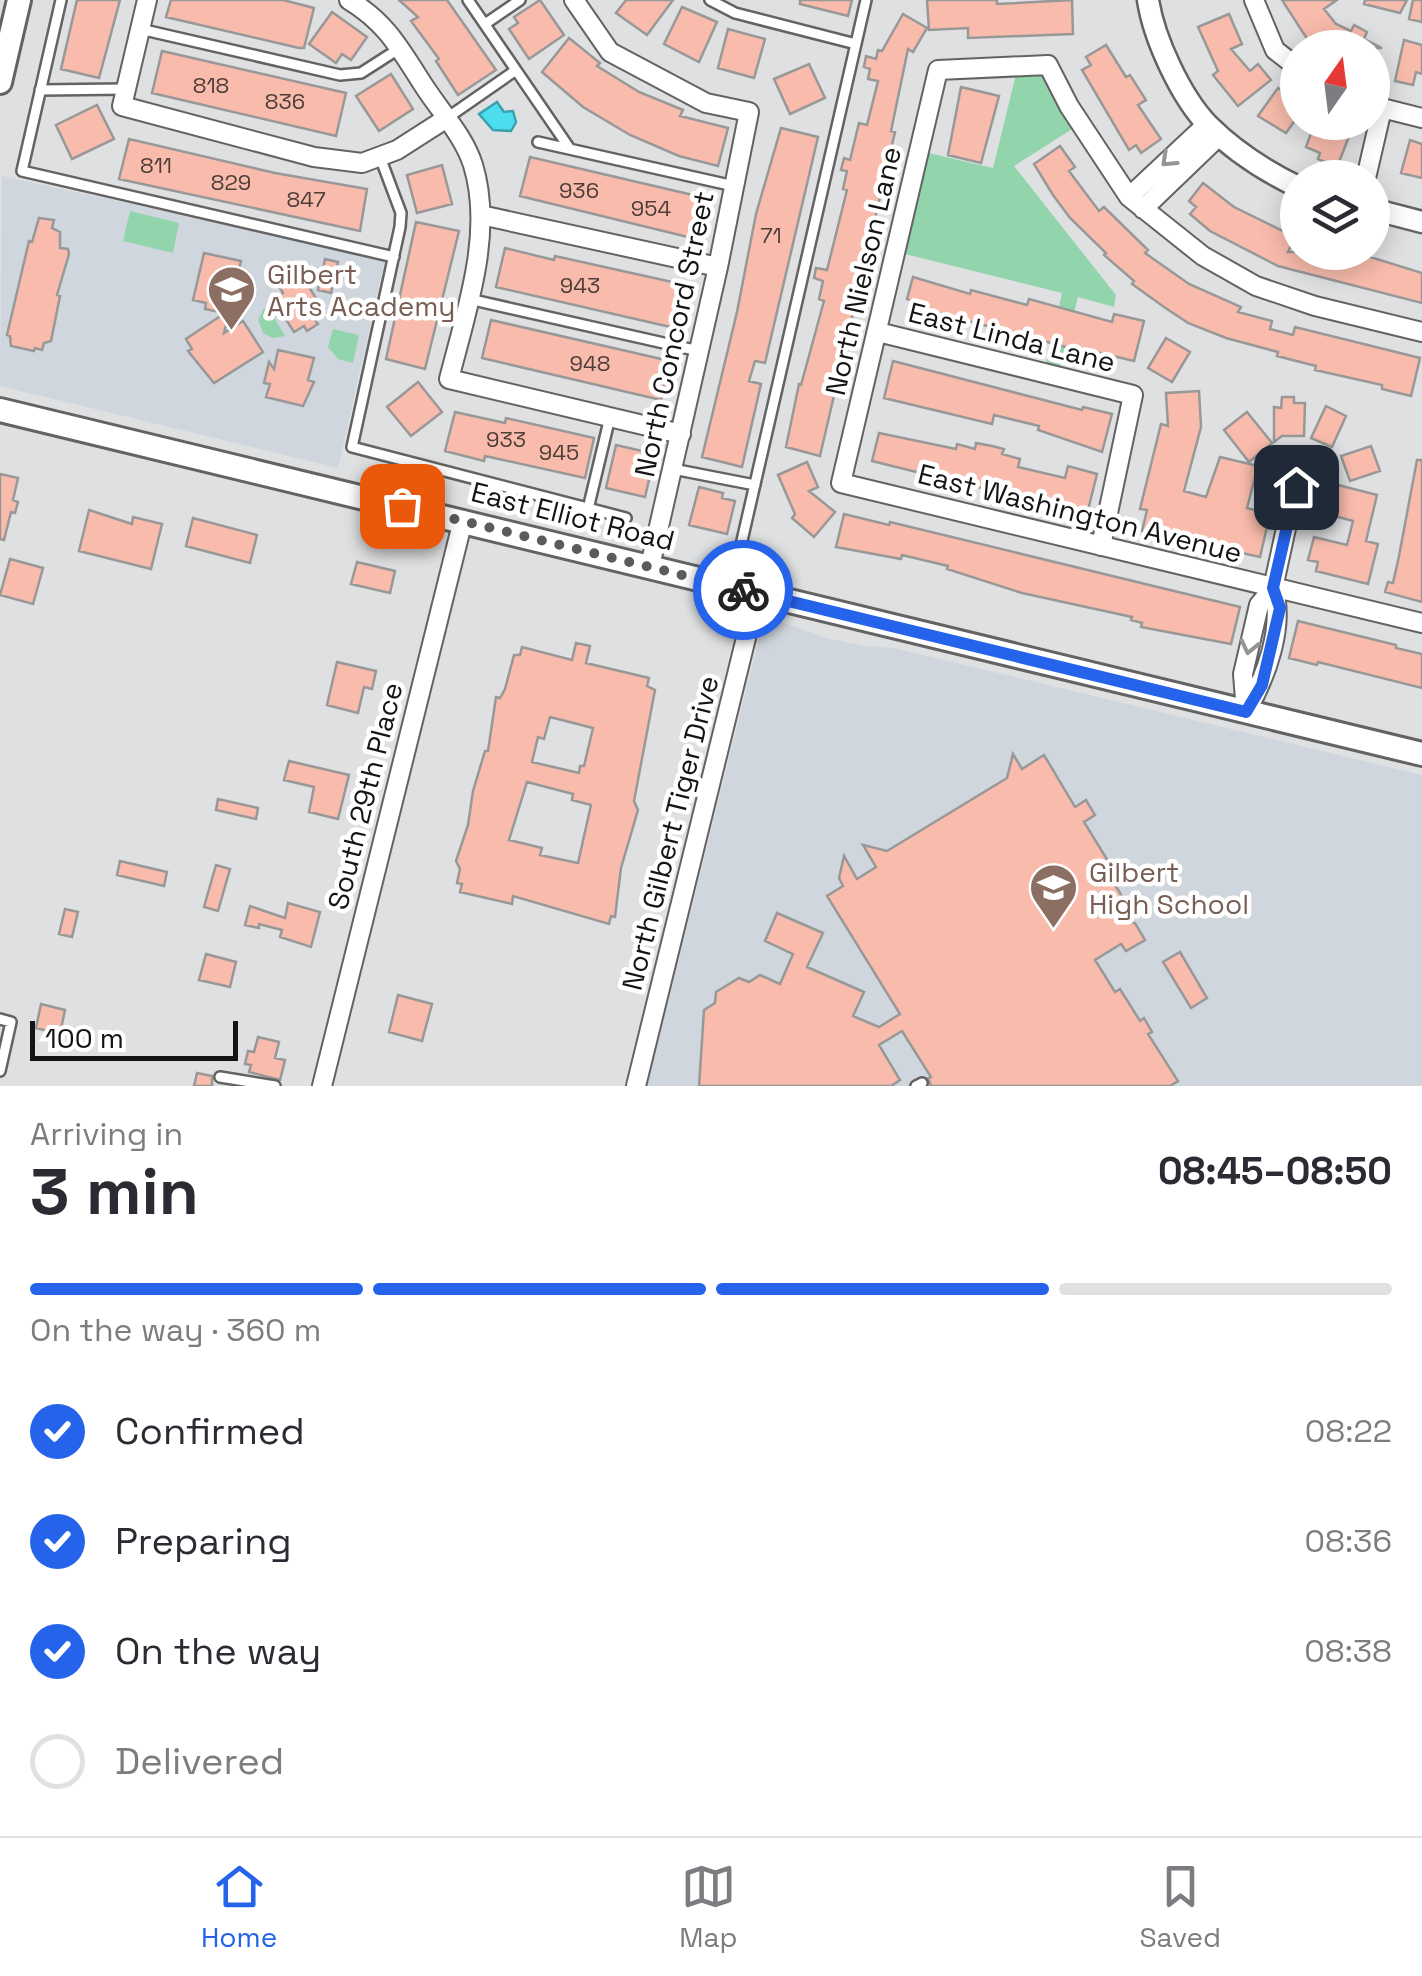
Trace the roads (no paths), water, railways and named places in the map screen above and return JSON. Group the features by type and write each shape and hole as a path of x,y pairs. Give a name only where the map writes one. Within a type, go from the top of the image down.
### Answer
{"main road":[{"path":"0,82 19,0"},
{"name":"East Elliot Road","path":"0,410 1422,754"}],"street":[{"path":"148,0 124,97 314,157 362,164 447,118"},
{"path":"348,0 374,15 400,48 447,118 472,164 482,215 469,299 449,378 681,434"},
{"name":"North Concord Street","path":"574,0 610,52 660,82 706,103 748,112 718,268 650,566"},
{"path":"1148,0 1152,23 1170,64 1214,129 1259,167 1280,178"},
{"path":"1254,0 1280,54"},
{"name":"North Nielson Lane","path":"841,483 938,70 1048,65 1070,106 1136,203"},
{"path":"1390,110 1422,118"},
{"path":"1214,129 1136,203 1203,256 1256,286 1315,306 1422,332"},
{"path":"1390,214 1422,222"},
{"path":"482,215 718,268"},
{"name":"East Linda Lane","path":"878,332 1133,395 1100,546"},
{"name":"East Washington Avenue","path":"841,483 1422,623"},
{"path":"1246,712 1262,685 1280,608 1273,588 1296,487"},
{"name":"South 29th Place","path":"322,1086 463,520"},
{"name":"North Gilbert Tiger Drive","path":"636,1086 757,593"}],"lane":[{"path":"60,0 22,171 394,257"},
{"path":"468,0 570,150"},
{"path":"485,24 520,0"},
{"path":"710,0 735,13 856,44"},
{"path":"741,545 866,0"},
{"path":"140,29 340,75 361,73 400,48"},
{"path":"447,118 516,70"},
{"path":"40,90 124,97"},
{"path":"538,142 734,186"},
{"path":"380,156 401,213 352,448 626,518"},
{"path":"469,299 699,350"},
{"path":"588,508 610,417"},
{"path":"673,468 755,485"},
{"path":"0,1019 11,1022 0,1071"},
{"path":"220,1076 276,1086"}],"water":[{"path":"497,102 504,112 513,111 516,122 511,131 493,130 479,114"}],"place":[{"name":"Gilbert Arts Academy","path":"232,332"},
{"name":"Gilbert High School","path":"1054,930"}]}
